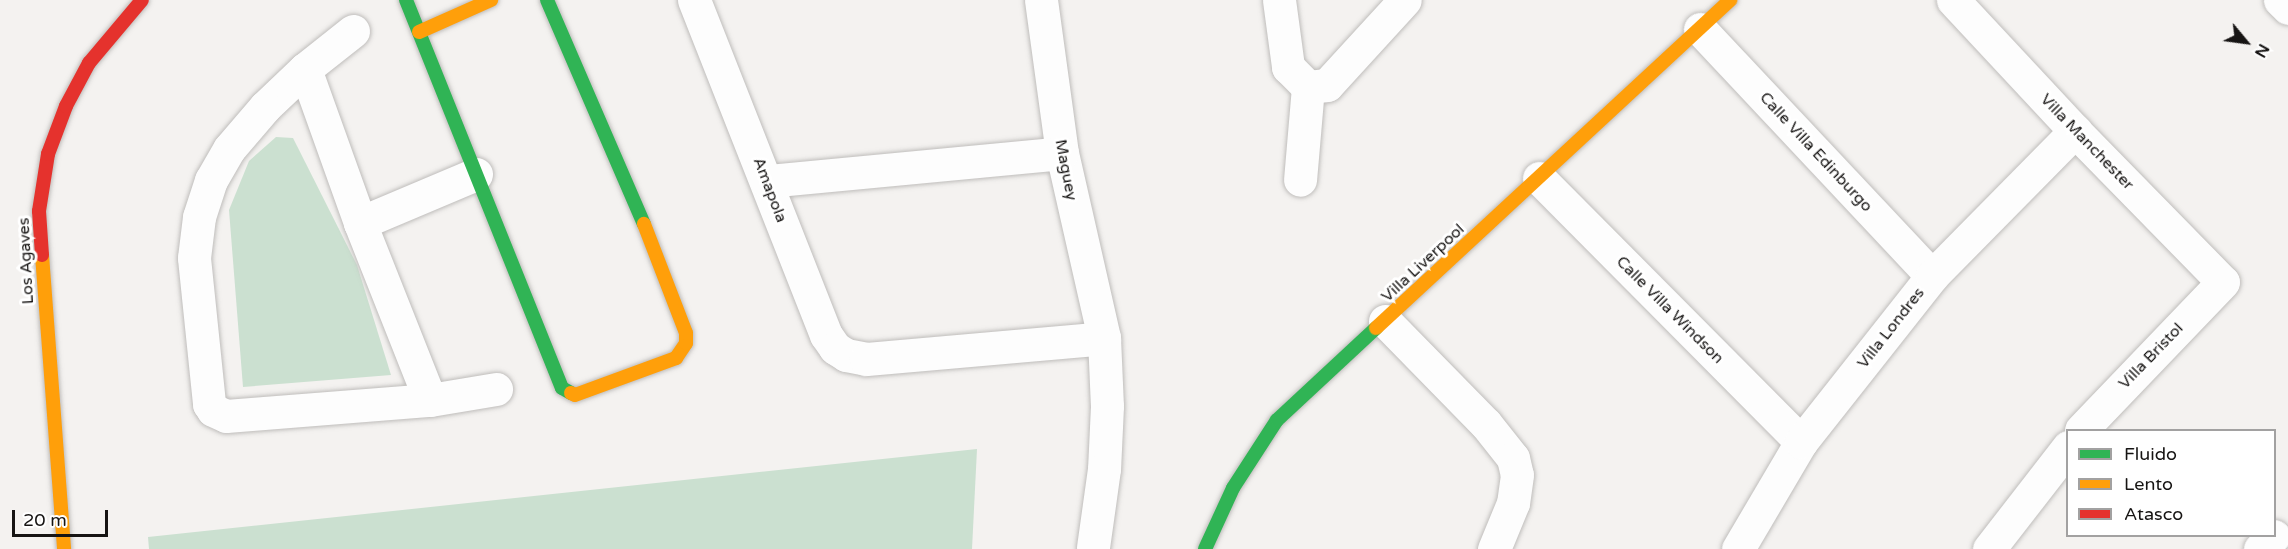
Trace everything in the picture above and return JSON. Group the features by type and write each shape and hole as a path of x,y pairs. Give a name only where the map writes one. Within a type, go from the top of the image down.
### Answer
{"street":[{"name":"Los Agaves","path":"64,549 50,387 39,211 48,154 66,106 89,63 141,0"},
{"path":"406,0 565,392 575,395 676,358 686,343 686,333 633,194 547,0"},
{"path":"419,32 491,0"},
{"name":"Amapola","path":"694,0 826,335 835,348 846,355 866,359 1104,338"},
{"name":"Maguey","path":"1041,0 1062,153 1104,338 1106,448 1093,547"},
{"path":"1279,0 1288,66 1308,87 1300,180"},
{"path":"1308,87 1327,85 1404,0"},
{"name":"Villa Liverpool","path":"1205,549 1233,488 1277,420 1730,0"},
{"name":"Villa Manchester","path":"1953,0 2075,131 2223,282"},
{"path":"2280,0 2288,8"},
{"name":"Calle Villa Edinburgo","path":"1701,29 1932,276"},
{"path":"353,31 305,69 265,107 229,149 211,180 199,217 195,258 209,404 213,410 226,416 430,400 496,389"},
{"path":"305,69 360,223 430,400"},
{"name":"Villa Londres","path":"1738,549 1801,442 1932,276 2075,131"},
{"path":"767,181 1062,153"},
{"path":"360,223 477,174"},
{"name":"Calle Villa Windson","path":"1539,178 1801,442"},
{"name":"Villa Bristol","path":"2081,429 2223,282"},
{"path":"1385,321 1486,423 1513,458 1517,475 1513,503 1494,549"},
{"path":"1989,549 2066,448"},
{"path":"2276,533 2288,522"},
{"path":"2260,549 2272,537"}],"green space":[{"path":"276,137 293,138 357,265 391,375 243,387 229,210 249,161"},
{"path":"977,449 972,549 149,549 148,537"}],"traffic: fast":[{"path":"406,0 562,388 571,393"},
{"path":"547,0 644,224"},
{"path":"1205,549 1233,488 1277,420 1376,328"}],"traffic: slow":[{"path":"419,32 491,0"},
{"path":"1376,328 1730,0"},
{"path":"571,393 575,395 676,358 686,343 686,333 644,224"},
{"path":"42,255 64,549"}],"traffic: jam":[{"path":"42,255 39,211 48,154 66,106 89,63 142,0"}]}
